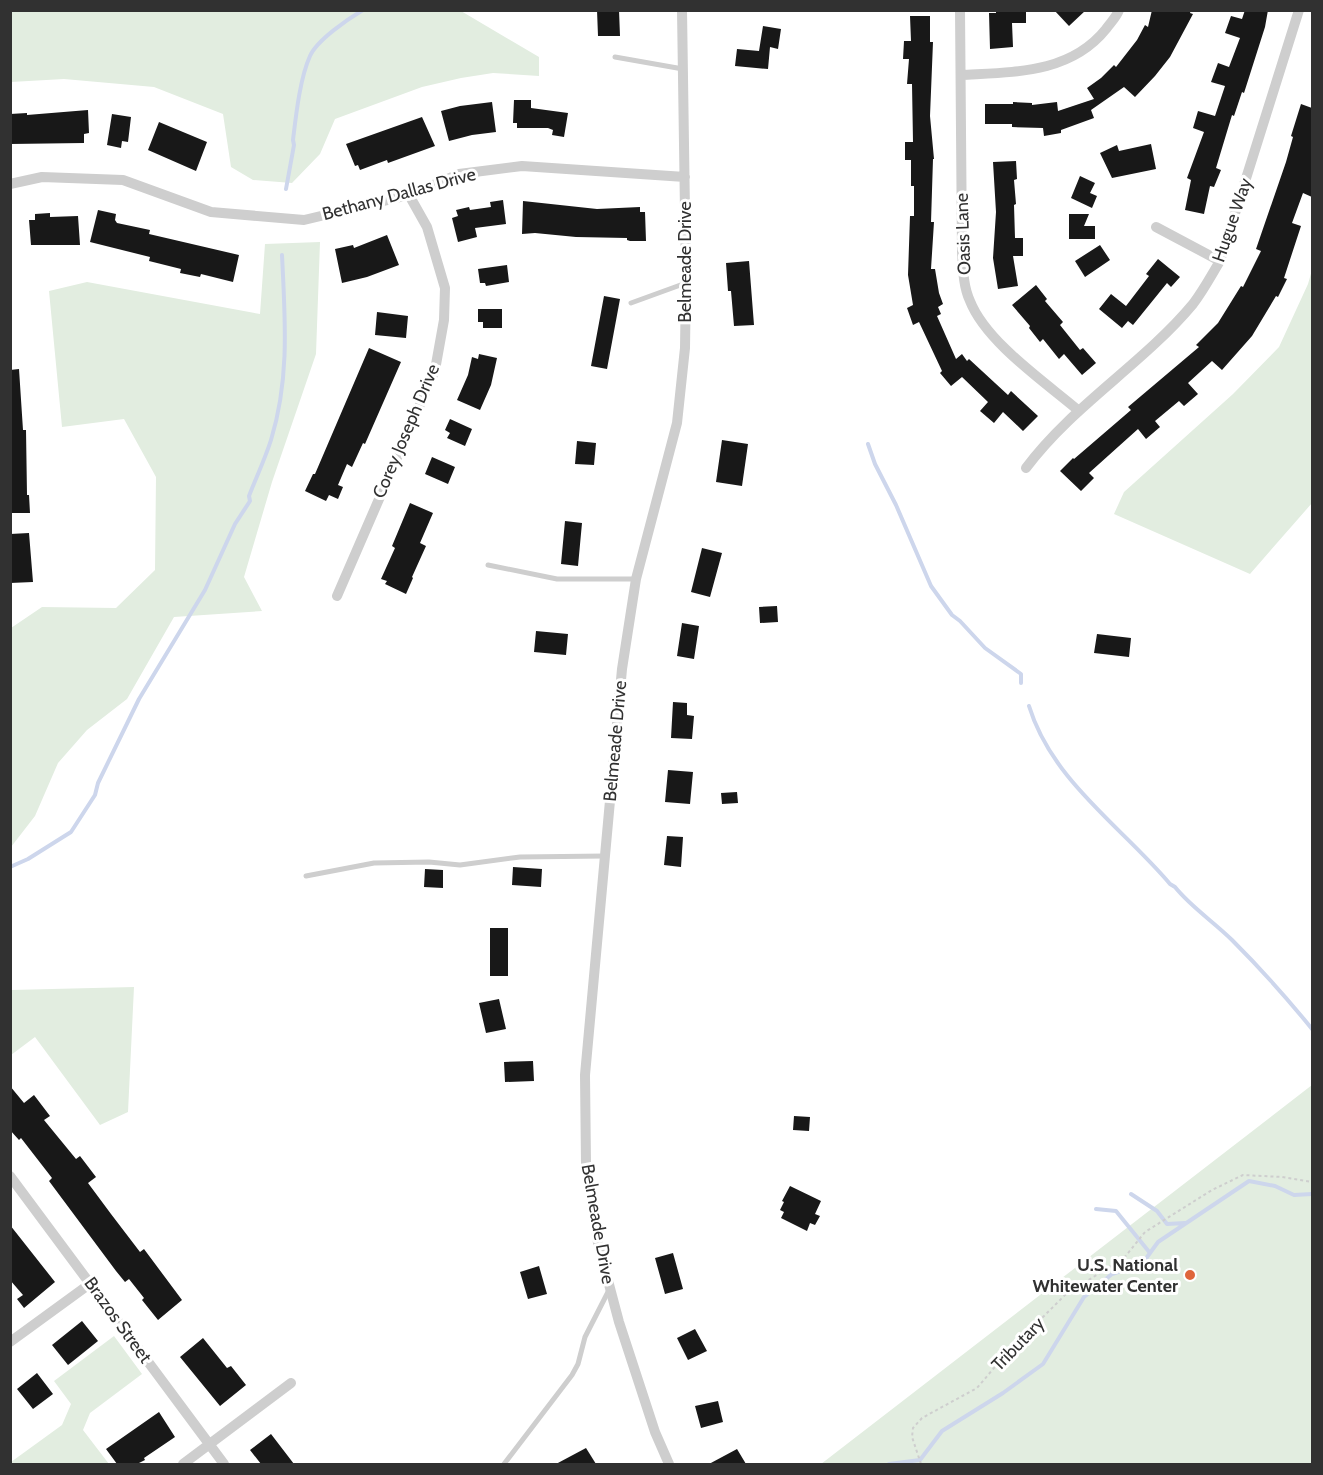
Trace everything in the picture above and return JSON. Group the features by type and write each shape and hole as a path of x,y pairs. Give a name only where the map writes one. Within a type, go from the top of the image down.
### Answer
{"street":[{"name":"Belmeade Drive","path":"669,1464 655,1432 618,1322 592,1214 586,1164 585,1075 622,669 636,579 677,423 685,348 682,10"},
{"name":"Oasis Lane","path":"960,10 962,251 964,280 969,301 979,319 995,338 1079,411"},
{"path":"962,75 1028,71 1065,60 1099,38 1119,10"},
{"name":"Hugue Way","path":"1026,468 1038,451 1079,411 1179,320 1194,302 1220,261 1299,10"},
{"name":"Bethany Dallas Drive","path":"10,184 42,177 123,180 211,212 304,220 410,195 459,174 522,166 685,177"},
{"name":"Corey Joseph Drive","path":"337,596 435,370 444,320 445,288 427,227 410,195"},
{"path":"1156,227 1220,261"},
{"name":"Brazos Street","path":"10,1176 224,1464"},
{"path":"10,1342 91,1283"},
{"path":"183,1464 291,1383"}],"lane":[{"path":"615,57 683,69"},
{"path":"630,303 686,283"},
{"path":"488,565 557,579 636,579"},
{"path":"306,876 374,863 429,862 460,865 520,857 605,856"},
{"path":"504,1464 572,1375 578,1364 585,1337 610,1289"}],"path":[{"name":"Tributary","path":"921,1464 912,1437 913,1428 922,1418 977,1388 1066,1294 1124,1258 1145,1232 1212,1190 1243,1175 1282,1177 1312,1182"}],"shaded area":[{"path":"11,10 461,11 539,57 539,76 493,73 422,87 335,119 320,154 292,183 253,180 231,167 223,114 154,87 64,79 11,82"},
{"path":"320,242 316,354 272,482 244,577 262,611 174,617 127,699 87,730 58,763 35,816 11,847 11,628 42,607 116,608 155,570 156,477 124,419 62,427 49,291 87,282 260,314 265,244"},
{"path":"1312,270 1312,503 1250,574 1114,514 1124,492 1233,394 1279,347 1308,284"},
{"path":"134,987 128,1112 100,1125 35,1037 11,1055 11,990"},
{"name":"U.S. National Whitewater Center","path":"1312,1085 1312,1464 821,1464"},
{"path":"114,1336 142,1374 90,1413 83,1430 109,1464 11,1464 62,1425 71,1404 54,1381"}],"building":[{"path":"597,10 619,10 620,36 598,36"},
{"path":"996,10 1026,10 1026,23 1012,23 1013,47 990,49 989,13 996,13"},
{"path":"1054,10 1086,10 1069,26"},
{"path":"1152,10 1191,10 1190,13 1193,14 1170,57 1135,97 1124,87 1091,110 1094,118 1061,130 1061,133 1044,136 1043,128 1012,127 1012,124 985,124 985,104 1013,104 1013,102 1032,103 1032,105 1057,102 1058,111 1094,99 1087,88 1114,65 1116,67 1137,40 1145,25 1148,27"},
{"path":"1245,10 1268,10 1265,27 1244,93 1242,92 1234,116 1232,115 1216,168 1221,170 1214,187 1210,186 1204,214 1185,210 1191,180 1187,178 1204,132 1193,128 1198,111 1215,116 1225,86 1211,82 1218,63 1229,67 1240,38 1225,33 1231,16 1242,19"},
{"path":"910,16 930,16 930,42 933,42 930,116 934,159 931,222 934,222 931,269 935,269 943,304 938,307 941,314 937,316 956,359 962,354 967,361 969,359 1008,395 1011,391 1038,416 1023,431 1003,412 994,423 980,411 988,402 962,377 951,386 940,373 942,371 919,322 913,325 907,308 913,305 908,275 910,216 914,216 914,186 911,186 911,160 905,160 905,142 913,142 912,84 907,84 909,59 903,59 904,41 911,41"},
{"path":"763,26 781,29 778,49 770,47 768,69 735,66 737,49 759,51"},
{"path":"514,100 531,100 531,108 568,113 564,137 552,135 553,130 548,128 517,128 517,123 513,123"},
{"path":"492,102 496,132 449,141 441,111"},
{"path":"1301,104 1312,108 1312,197 1303,193 1292,223 1301,226 1284,278 1287,279 1278,297 1276,296 1252,336 1222,370 1212,361 1188,383 1198,394 1184,406 1179,401 1155,421 1160,427 1146,439 1138,429 1089,473 1094,478 1081,491 1060,471 1131,410 1128,407 1199,347 1196,345 1218,323 1241,286 1243,287 1261,251 1256,249 1286,162"},
{"path":"88,110 89,133 84,134 84,143 10,144 10,114 27,113 27,115"},
{"path":"112,114 131,117 128,142 122,141 121,148 107,145"},
{"path":"422,117 435,146 388,163 387,160 360,170 358,165 355,166 346,144"},
{"path":"159,122 207,142 196,171 148,150"},
{"path":"1151,144 1156,169 1112,178 1100,153 1117,145 1119,151"},
{"path":"1016,161 1015,238 1023,238 1023,256 1013,256 1018,286 998,289 993,258 996,212 993,162"},
{"path":"1080,176 1095,183 1090,193 1097,196 1092,208 1071,198"},
{"path":"503,200 506,224 475,228 477,237 458,242 452,218 458,216 456,210 469,207 470,210 491,207 490,202"},
{"path":"523,201 597,209 640,207 640,212 645,212 646,241 630,241 627,238 522,234"},
{"path":"98,210 116,214 117,223 150,230 149,234 239,255 233,282 201,274 200,277 180,273 181,269 149,261 150,257 90,242"},
{"path":"50,213 50,217 78,216 80,245 31,245 29,220 35,220 35,214"},
{"path":"1069,214 1089,214 1084,226 1095,226 1095,239 1069,239"},
{"path":"387,235 399,265 367,277 342,283 335,249 353,245 354,248"},
{"path":"1100,245 1110,260 1085,277 1075,261"},
{"path":"1158,259 1180,277 1171,287 1167,283 1133,325 1128,321 1122,328 1099,309 1111,294 1126,306 1149,276 1146,274"},
{"path":"749,261 754,325 734,326 726,263"},
{"path":"507,265 509,282 486,286 485,283 480,283 478,269"},
{"path":"1036,285 1047,299 1045,301 1063,322 1060,325 1080,350 1083,348 1096,363 1082,375 1064,354 1059,359 1043,339 1040,342 1012,305"},
{"path":"604,296 620,299 607,369 591,366"},
{"path":"478,309 502,309 502,328 483,328 483,322 478,322"},
{"path":"377,312 408,316 406,338 375,335"},
{"path":"369,348 401,362 365,444 363,443 352,467 347,464 338,485 343,487 338,499 329,495 326,501 305,491 315,474"},
{"path":"479,354 497,358 491,385 480,410 457,400 468,375 472,357 478,359"},
{"path":"19,369 23,430 26,430 27,495 29,495 30,513 10,513 10,370"},
{"path":"450,419 472,429 465,446 447,438 450,433 445,430"},
{"path":"722,440 748,444 742,486 716,482"},
{"path":"577,441 596,443 594,465 575,464"},
{"path":"432,457 455,467 448,484 425,474"},
{"path":"410,503 433,513 420,543 426,546 406,594 385,584 387,581 381,579 395,548 392,546"},
{"path":"565,521 582,523 578,566 561,564"},
{"path":"29,533 33,582 10,583 10,534"},
{"path":"702,548 722,553 710,597 691,592"},
{"path":"777,606 778,622 760,623 759,607"},
{"path":"682,623 699,626 694,659 677,656"},
{"path":"536,631 568,634 566,655 534,652"},
{"path":"1097,634 1131,638 1129,657 1094,653"},
{"path":"673,702 687,703 687,715 694,716 692,739 671,738"},
{"path":"668,770 693,772 690,804 665,802"},
{"path":"737,792 738,803 722,804 721,793"},
{"path":"667,836 683,837 681,867 664,865"},
{"path":"513,867 542,869 541,887 512,885"},
{"path":"425,869 443,870 443,888 424,887"},
{"path":"490,928 508,928 508,976 490,976"},
{"path":"499,999 506,1029 486,1033 479,1003"},
{"path":"533,1061 534,1081 505,1082 504,1062"},
{"path":"10,1086 24,1103 34,1095 50,1116 44,1120 76,1159 80,1156 96,1177 88,1183 140,1252 144,1249 182,1300 158,1320 129,1279 125,1282 116,1271 49,1181 52,1178 21,1138 19,1140 10,1130"},
{"path":"794,1116 810,1117 809,1131 793,1130"},
{"path":"790,1186 821,1201 815,1214 820,1216 815,1225 810,1223 807,1231 781,1218 784,1212 780,1210 784,1202 782,1201"},
{"path":"10,1225 55,1282 24,1308 17,1299 23,1295 10,1280"},
{"path":"673,1253 683,1289 665,1294 655,1258"},
{"path":"539,1266 547,1294 528,1299 520,1272"},
{"path":"82,1321 98,1341 68,1365 52,1345"},
{"path":"695,1329 707,1351 688,1360 677,1338"},
{"path":"203,1338 227,1368 231,1366 246,1385 220,1406 180,1357"},
{"path":"37,1373 53,1394 33,1409 17,1389"},
{"path":"718,1401 723,1422 701,1428 695,1406"},
{"path":"159,1412 175,1437 137,1464 117,1464 106,1449"},
{"path":"271,1434 294,1464 261,1464 250,1450"},
{"path":"586,1448 596,1464 556,1464"},
{"path":"737,1449 746,1464 709,1464"}],"waterway":[{"path":"286,189 299,97 310,56 319,43 341,24 363,10"},
{"path":"10,867 28,859 71,832 95,795 98,783 139,699 205,590 235,524 250,501 249,496 271,440 284,371 282,255"},
{"path":"868,444 931,586 952,615 985,648 1021,674 1021,683"},
{"path":"1029,706 1040,733 1054,757 1090,802 1170,884 1225,933 1312,1029"},
{"path":"889,1464 920,1460 942,1431 1003,1393 1043,1364 1084,1297 1112,1274 1142,1264 1158,1242 1249,1181 1275,1186 1294,1195 1312,1194"},
{"path":"1131,1194 1157,1211 1167,1224 1185,1223"},
{"path":"1096,1209 1116,1211 1150,1253"}],"place":[{"name":"U.S. National Whitewater Center","path":"1190,1275"}]}
